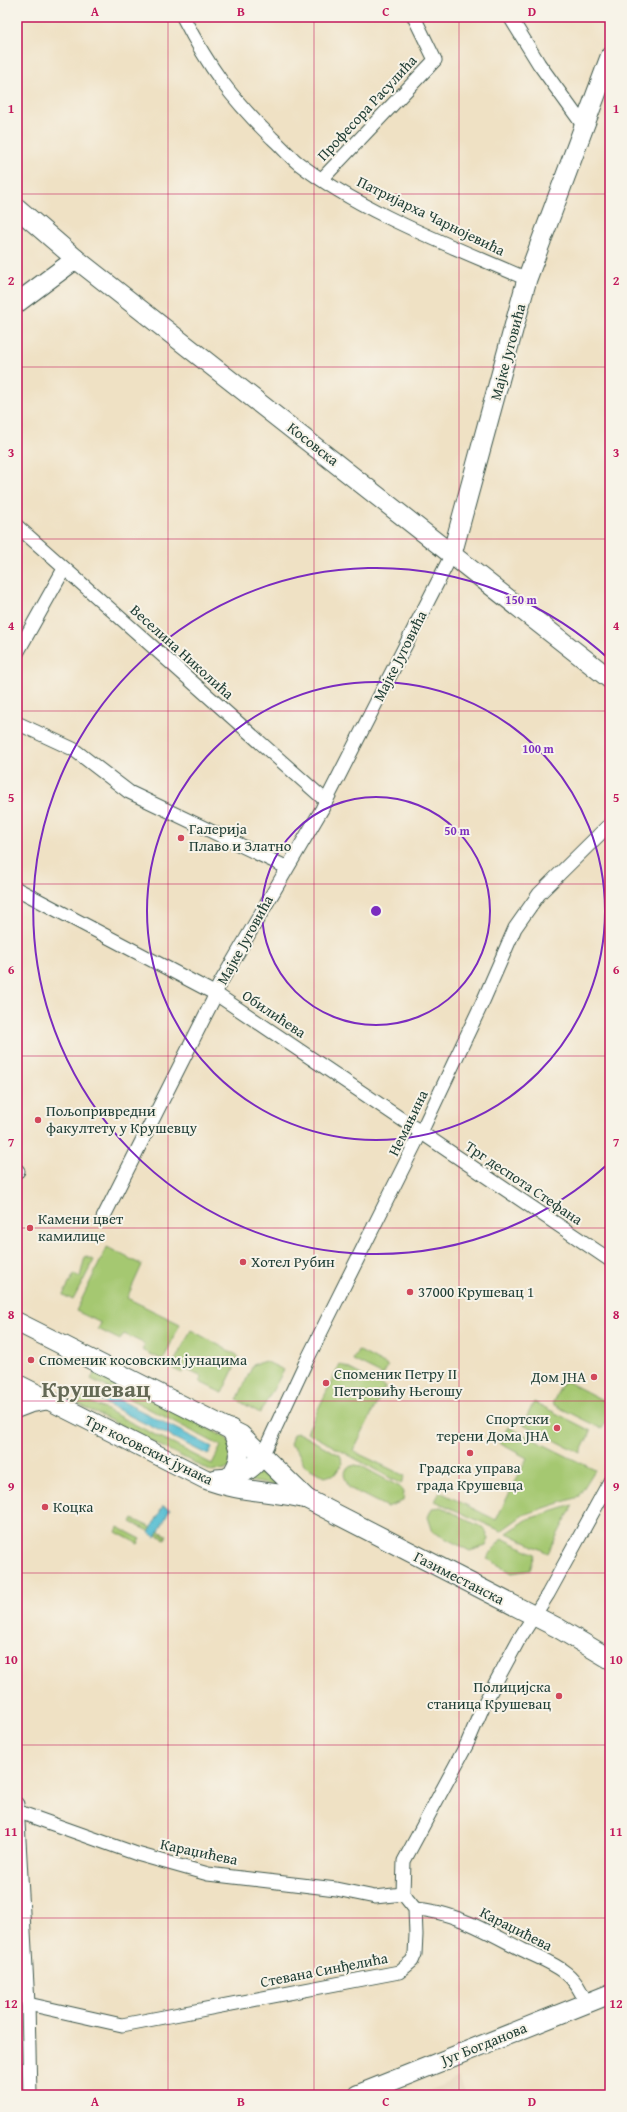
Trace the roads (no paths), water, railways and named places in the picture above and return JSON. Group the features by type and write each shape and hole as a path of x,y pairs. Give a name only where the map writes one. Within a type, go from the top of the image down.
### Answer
{"main road":[{"name":"Мајке Југовића","path":"452,554 527,279 583,125 610,57"},
{"name":"Косовска","path":"17,208 76,259 610,678"},
{"path":"17,303 76,259"},
{"path":"17,1322 241,1435 307,1499"},
{"path":"17,1335 41,1334"},
{"name":"Трг косовских јунака","path":"17,1384 205,1479 232,1487 275,1492 307,1499"},
{"path":"17,1408 30,1403 47,1400"},
{"path":"229,1478 238,1465 240,1452 230,1429"},
{"path":"205,1479 229,1478 245,1473 254,1467 262,1456"},
{"name":"Газиместанска","path":"307,1499 558,1628 610,1659"},
{"name":"Југ Богданова","path":"357,2095 610,1994"}],"street":[{"name":"Патријарха Чарнојевића","path":"183,17 204,56 234,98 298,162 322,179 357,200 419,231 527,279"},
{"name":"Професора Расулића","path":"322,179 435,60 414,17"},
{"path":"510,17 539,64 583,125"},
{"name":"Веселина Николића","path":"17,526 326,801"},
{"name":"Мајке Југовића","path":"103,1218 216,994 286,867 326,801 452,554"},
{"path":"17,653 64,569"},
{"path":"17,723 73,750 129,792 286,867"},
{"name":"Немањина","path":"262,1456 305,1364 421,1133 481,1006 515,928 539,894 610,824"},
{"name":"Обилићева","path":"17,889 216,994 421,1133"},
{"name":"Трг деспота Стефана","path":"421,1133 610,1260"},
{"path":"415,1909 403,1894 404,1861 467,1744 485,1702 518,1641 548,1594 610,1481"},
{"path":"18,1808 28,2004 30,2095"},
{"name":"Караџићева","path":"18,1808 137,1854 208,1874 336,1889 374,1898 403,1894"},
{"name":"Караџићева","path":"415,1909 432,1910 468,1922 554,1966 573,1979 580,1989 586,2003"},
{"name":"Стевана Синђелића","path":"28,2004 122,2025 399,1972 412,1962 415,1954 415,1909"}],"water":[{"path":"98,1389 212,1447 208,1455 94,1398"},
{"path":"163,1506 170,1509 156,1537 149,1533"}],"place":[{"name":"Галерија Плаво и Златно","path":"181,838"},
{"name":"Пољопривредни факултету у Крушевцу","path":"38,1120"},
{"name":"Камени цвет камилице","path":"30,1228"},
{"name":"Хотел Рубин","path":"243,1262"},
{"name":"37000 Крушевац 1","path":"410,1292"},
{"name":"Споменик косовским јунацима","path":"31,1360"},
{"name":"Дом ЈНА","path":"594,1377"},
{"name":"Споменик Петру II Петровићу Његошу","path":"326,1383"},
{"name":"Спортски терени Дома ЈНА","path":"557,1428"},
{"name":"Градска управа града Крушевца","path":"470,1453"},
{"name":"Коцка","path":"45,1507"},
{"name":"Полицијска станица Крушевац","path":"559,1696"}],"district":[{"name":"Крушевац","path":"96,1389"}]}
